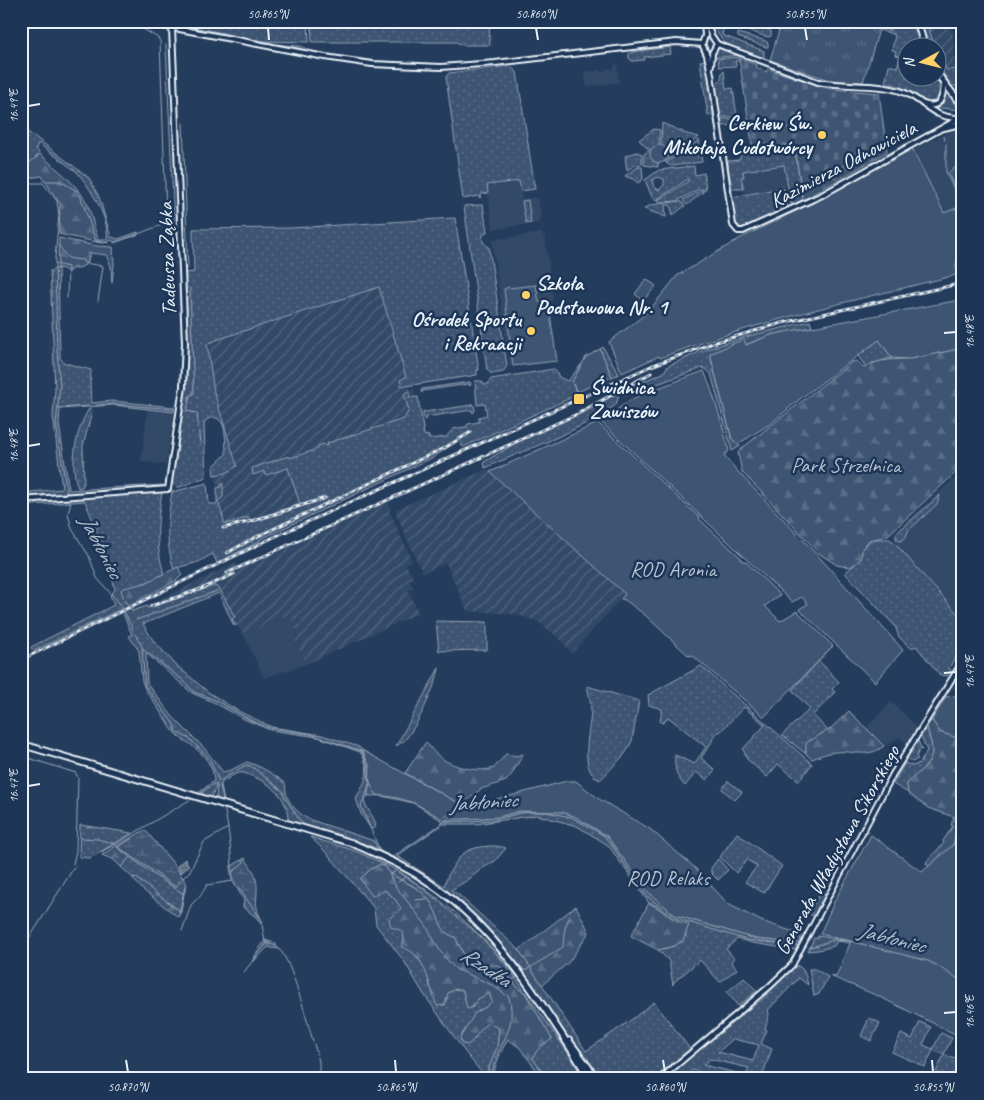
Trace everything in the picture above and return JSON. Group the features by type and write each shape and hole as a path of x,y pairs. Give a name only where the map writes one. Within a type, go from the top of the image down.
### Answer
{"main road":[{"path":"917,21 922,38"},
{"path":"946,85 963,107"},
{"path":"21,744 352,843 389,860 429,882 494,939 517,969 590,1079"},
{"path":"558,1030 576,1050 597,1079"}],"street":[{"path":"138,21 325,57 372,64 441,67 494,63 670,42 702,44"},
{"path":"705,21 717,44 768,64 818,82 893,89 905,93 940,116 961,118"},
{"path":"705,21 706,33 702,44 711,74"},
{"name":"Tadeusza Ząbka","path":"21,500 168,489 183,387 185,343 172,28"},
{"path":"704,39 712,37"},
{"path":"711,74 713,51 717,44"},
{"path":"705,50 713,51"},
{"name":"Kazimierza Odnowiciela","path":"711,74 733,226 738,231 743,231 822,195 961,118"},
{"path":"921,103 932,106 941,100 944,88"},
{"path":"940,116 944,123 942,128 956,125 963,126"},
{"name":"Generała Władysława Sikorskiego","path":"659,1079 770,986 792,965 893,774 963,661"}],"shaded area":[{"path":"926,21 952,21 956,69 947,70 946,68 946,38 931,38"},
{"path":"617,62 619,82 587,87 584,72 600,70 600,72 604,72 604,69 613,69"},
{"path":"954,130 963,131 963,161 948,173 963,207 944,214 913,149"},
{"path":"784,165 788,187 745,194 741,177 743,171"},
{"path":"519,181 522,199 538,197 541,216 539,223 493,229 487,186"},
{"path":"458,233 479,370 477,370 477,375 410,386 410,390 414,389 421,440 446,437 453,429 480,422 463,447 459,440 434,457 259,540 217,563 213,554 218,503 216,476 214,476 213,467 217,466 232,449 219,412 203,413 202,315"},
{"name":"Szkoła Podstawowa Nr. 1","path":"541,233 545,237 552,289 553,300 548,302 557,361 510,366 492,240"},
{"path":"148,409 174,412 166,465 141,461"},
{"path":"487,469 625,594 572,653 560,639 539,622 515,614 467,611 446,563 422,572 396,514 397,509"},
{"path":"963,471 963,605 956,612 899,546 894,539 894,533"},
{"path":"388,502 391,509 389,510 412,561 406,564 413,578 409,580 413,588 408,590 419,613 306,664 294,639 298,634 289,614 244,635 232,620 234,617 219,589 147,608 147,606 235,563 237,566 255,558 257,562"},
{"path":"289,614 298,634 294,639 306,664 264,678 244,635"},
{"path":"963,670 963,691 956,691 953,689"},
{"path":"891,702 915,725 916,730 907,743 899,737 885,746 866,728"},
{"path":"185,859 189,866 181,873 177,866"},
{"path":"692,1070 715,1075 714,1079 682,1079"}],"green space":[{"path":"180,21 308,21 309,42 262,41 183,25"},
{"path":"311,21 489,21 490,45 462,45 457,42 312,42"},
{"path":"731,21 742,21 769,30 771,31 771,36 764,36 733,25"},
{"path":"754,21 782,21 779,31"},
{"path":"782,21 851,21 879,30 863,82 832,81 770,60"},
{"path":"851,21 860,21 890,31 893,21 913,21 918,38 896,38 896,51 892,50 895,35"},
{"path":"921,21 926,21 932,38 926,38"},
{"path":"724,27 722,35 764,51 764,59 724,43 715,29"},
{"path":"738,33 766,41 768,47 738,37"},
{"path":"269,44 300,46 306,48 300,51"},
{"path":"670,47 671,54 644,57 644,60 632,61 629,58 629,54 632,52"},
{"path":"720,47 739,55 712,58"},
{"path":"739,57 740,61 735,61 736,66 719,67 718,59"},
{"path":"739,58 757,65 757,68 766,72 768,69 831,89 879,93 887,152 803,200 794,144 753,150"},
{"path":"707,60 715,117 713,118 713,115 708,116 700,61"},
{"path":"889,65 896,67 896,85 885,83"},
{"path":"510,66 517,72 535,189 521,191 519,181 487,185 488,193 482,194 480,198 478,196 463,199 446,77 449,73"},
{"path":"946,68 947,70 956,69 959,77 959,92 955,85 952,87 946,78"},
{"path":"724,71 726,89 733,88 737,117 720,117 715,85 721,79 722,72"},
{"path":"902,88 941,88 942,90 939,99 930,102 921,99"},
{"path":"945,89 961,110 932,107 942,100"},
{"path":"721,119 738,119 739,125 722,126"},
{"path":"662,123 683,133 699,137 665,162 663,161 667,157 661,145"},
{"path":"21,128 89,178 99,197 111,237 118,239 138,232 138,235 115,242 111,240 104,243 96,242 98,239 107,239 107,231 102,213 88,186 77,172 38,143 36,149 40,154 21,170"},
{"path":"654,129 660,130 659,144 653,151 648,149 639,140"},
{"path":"699,140 702,162 671,166 666,163"},
{"path":"659,145 665,148 668,154 665,160 659,163 653,160 650,154 653,148"},
{"path":"794,145 803,200 793,205 791,204 784,165 743,171 744,177 741,177 744,189 732,189 728,161 739,160 742,153"},
{"path":"912,148 944,213 959,207 963,210 963,248 956,264 956,275 770,322 660,358 659,356 622,373 609,342 647,313 677,276 739,239 816,201"},
{"path":"648,151 652,153 653,161 658,163 658,167 644,165 644,154"},
{"path":"637,152 642,154 642,164 633,166 627,171 625,156"},
{"path":"40,154 67,178 84,197 98,239 96,242 59,234 60,204 42,176 21,179 21,170"},
{"path":"963,161 963,206 948,173"},
{"path":"694,166 695,175 704,173 706,190 699,189 677,201 660,202 658,200 689,181 688,179 656,200 652,197 645,180 659,170","holes":["658,177 664,179 664,185 659,190 654,187 652,180"]},
{"path":"638,167 642,167 643,179 638,183 625,176"},
{"path":"784,189 788,209 742,228 736,223 733,197"},
{"path":"700,191 704,191 687,205 683,200"},
{"path":"528,200 531,223 526,224 522,201"},
{"path":"681,201 685,206 673,215 670,205 665,205 666,217 644,209 651,205"},
{"path":"483,205 487,232 483,235 482,239 489,247 507,366 503,372 492,374 487,370 464,206"},
{"path":"455,218 479,370 477,370 477,375 405,386 401,385 400,380 406,377 379,287 216,340 207,344 214,392 237,466 226,473 214,475 213,467 226,454 226,443 225,431 221,421 212,417 205,421 204,425 206,477 179,487 172,483 187,370 185,273 194,272 193,229 291,228"},
{"path":"59,238 96,246 113,247 112,283 111,267 107,255 90,253 87,264 77,269 72,268 70,271 66,271 58,268"},
{"path":"58,268 60,358 65,363 91,370 91,403 112,401 174,407 174,412 113,405 60,409 59,424 69,490 163,485 162,487 63,495 63,499 162,492 158,533 159,552 164,574 145,583 122,590 124,600 132,611 147,606 148,608 214,586 219,588 235,617 232,619 236,625 234,626 219,593 143,624 153,640 175,664 208,692 238,711 272,727 322,735 359,747 366,758 370,773 369,789 364,802 376,823 375,828 371,829 361,814 356,798 363,787 367,770 364,758 360,752 318,737 270,730 244,719 192,693 146,653 147,683 172,716 204,748 223,772 247,762 262,768 285,783 289,800 294,808 305,817 374,841 378,849 346,837 288,820 285,805 278,793 261,780 245,773 237,774 222,782 224,802 216,799 217,784 211,798 197,794 214,781 210,765 199,751 174,732 145,689 142,681 139,651 129,636 132,635 121,609 33,651 31,647 114,605 110,595 115,590 107,556 85,501 21,506 21,493 62,489 53,416 55,389 50,271"},
{"path":"646,279 656,286 643,301 635,294"},
{"name":"Ośrodek Sportu i Rekraacji","path":"536,285 539,302 548,301 557,361 513,366 504,289"},
{"path":"960,300 963,310 963,348 910,359 892,358 879,340 801,398 770,424 738,444 732,439 710,354 744,339 746,345 771,335 785,332"},
{"path":"810,321 812,327 771,335 710,355 732,439 740,446 732,451 711,374 706,369 702,368 626,395 623,394 634,385 663,373 668,366 704,350 745,337"},
{"path":"879,340 892,358 866,367 858,356"},
{"path":"603,347 619,374 612,377 600,349"},
{"name":"Park Strzelnica","path":"963,348 963,466 887,536 869,540 862,549 861,559 852,566 837,565 820,554 742,472 738,453 741,449 852,362 856,361 864,368 877,362 919,357"},
{"path":"600,349 612,377 577,392 572,382 586,357"},
{"path":"585,360 572,382 577,395 463,447 459,440 434,457 259,540 217,563 213,554 200,561 174,570 169,549 168,531 172,492 207,483 209,504 217,504 217,488 221,487 221,483 223,483 223,497 218,501 225,524 249,517 250,520 300,504 288,468 266,475 264,471 253,475 252,468 318,449 318,446 324,444 325,446 328,445 327,443 404,419 409,410 404,395 409,391 410,398 418,397 424,435 429,436 429,439 446,437 453,429 479,422 479,417 487,415 485,404 477,405 475,381 482,381 485,385 491,379 554,369 560,378 568,381"},
{"path":"704,371 715,401 729,451 724,455 903,650 875,682 799,609 808,604 802,597 792,602 601,422 627,402 642,394"},
{"path":"471,383 470,386 469,384 422,391 422,393 421,391 422,389"},
{"path":"617,393 619,394 616,405 601,415 569,432 485,468 484,462 516,443 591,409"},
{"path":"472,403 475,411 473,413 472,410 426,417 426,420 423,418 423,411 472,405"},
{"path":"89,409 92,412 83,446 84,483 82,487 78,488 74,469 75,447 84,417"},
{"name":"ROD Aronia","path":"598,423 780,595 765,606 780,621 797,611 833,646 764,717 692,655 689,656 645,615 621,599 625,594 490,472"},
{"path":"940,495 937,504 908,531 906,537 901,541 897,540 896,535 898,532"},
{"path":"872,539 889,539 894,542 963,620 963,643 949,668 951,670 947,676 940,675 916,646 911,648 899,637 895,626 845,573 861,559 862,549"},
{"path":"178,567 182,575 176,581 128,605 124,600 121,590 124,588 145,583"},
{"path":"436,621 487,622 487,650 439,651"},
{"path":"819,661 839,682 832,689 835,692 813,715 828,731 810,740 805,752 806,754 782,735 810,709 792,690"},
{"path":"701,666 812,764 799,781 778,764 767,777 747,759 743,749 765,725 744,707 721,731 715,734 701,758 715,770 707,780 696,772 685,786 682,783 676,772 675,755 694,764 706,747 668,717 663,723 660,722 662,709 649,705 648,695"},
{"path":"439,668 438,675 422,713 406,739 396,746"},
{"path":"587,686 639,701 632,741 625,754 600,780 593,775 587,759 591,710"},
{"path":"963,695 963,740 940,732 932,720 946,697"},
{"path":"849,711 884,746 872,752 835,752 812,759 806,754 806,743 830,729"},
{"path":"932,720 940,732 963,740 963,825 955,836 954,844 929,866 926,864 927,861 944,843 943,841 953,826 951,825 954,817 928,808 908,793 907,784 927,765 932,756 927,726"},
{"path":"927,726 932,756 927,765 907,784 908,793 893,784 905,763 913,766 920,763 927,751 921,736"},
{"path":"918,741 922,750 920,749 916,757 918,759 912,762 907,758"},
{"path":"426,742 445,761 458,766 481,770 494,768 506,754 517,756 523,754 506,781 481,789 462,805 405,773"},
{"path":"362,750 462,805 442,819 424,808 398,798 368,796 370,767"},
{"name":"ROD Relaks","path":"567,781 576,781 599,799 650,829 694,867 728,904 761,921 800,934 799,943 756,939 675,915 647,891 607,836 574,816 562,812 520,811 498,817 445,820 467,806"},
{"path":"728,781 742,792 735,800 722,789"},
{"path":"544,810 562,812 574,816 607,836 647,891 675,915 756,939 799,943 795,950 737,939 726,949 734,958 731,962 737,969 720,982 700,960 674,982 673,985 669,961 658,950 674,946 686,936 686,929 657,906 649,903 608,845 577,826 537,815 476,824 443,824 397,856 444,886 454,865 467,851 483,846 506,848 495,861 451,890 459,895 519,950 586,1051 654,1002 690,1049 653,1079 600,1079 583,1054 559,1026 519,968 489,932 465,910 392,860 394,856 445,820 498,817 520,811"},
{"path":"80,825 132,833 90,858 79,857"},
{"path":"963,825 963,1038 878,996 830,976 836,977 851,941 820,934 835,900 871,835 922,872 954,844 955,836"},
{"path":"145,830 173,863 187,884 184,894 150,872 116,846"},
{"path":"737,833 782,866 764,893 745,882 757,866 747,860 736,873 720,857"},
{"path":"310,837 353,850 389,866 416,883 479,935 508,967 584,1079 547,1078 533,1059 538,1050 552,1039 525,993 519,989 504,970 481,962 474,962 465,957 455,937 442,928 431,903 419,890 394,876 381,864 371,869 360,879 388,893 402,908 393,915 403,931 404,941 426,969 430,987 448,993 455,989 464,990 465,1001 472,1008 478,999 489,993 492,1001 475,1013 474,1040 479,1030 488,1022 499,1028 497,1048 485,1077 423,993 404,961 376,925 374,908 325,851"},
{"path":"116,846 130,857 121,867 114,860 102,855"},
{"path":"130,857 184,894 181,912 133,878 121,867"},
{"path":"245,858 255,876 257,910 263,922 261,924 256,917 243,907 244,900 232,880 230,867"},
{"path":"718,859 728,870 718,880 711,873 711,868"},
{"path":"381,864 394,876 415,888 427,898 434,908 442,928 455,937 465,957 474,962 497,965 525,993 552,1039 538,1050 533,1059 548,1079 543,1079 520,1048 508,1039 495,1068 493,1079 486,1079 485,1077 497,1048 499,1028 487,1023 468,1045 462,1044 460,1038 475,1013 492,1001 489,993 478,999 472,1008 467,1009 463,990 455,989 448,993 445,1005 437,1006 428,977 421,963 411,951 401,947 404,941 403,931 391,927 389,919 401,908 385,890 372,896 360,879 371,869"},
{"path":"135,877 181,912 178,917 143,890 133,879"},
{"path":"824,892 826,893 813,916 808,913 819,895 821,896"},
{"path":"649,903 677,921 689,924 683,941 674,946 658,950 631,936"},
{"path":"576,906 589,932 569,962 542,985 519,950"},
{"path":"818,936 851,941 851,943 837,941 834,946 808,951 814,938 818,938"},
{"path":"265,940 275,943 278,948 268,947 252,961"},
{"path":"795,965 803,970 808,985 799,978 768,1010 769,1014 765,1029 767,1030 761,1044 772,1049 761,1079 714,1079 715,1075 692,1070 682,1079 677,1079 673,1071 764,998","holes":["733,1039 759,1045 753,1061 718,1052","710,1059 749,1068 746,1075 703,1065"]},
{"path":"809,969 815,969 828,977 819,994 814,996"},
{"path":"744,978 757,991 738,1006 727,992"},
{"path":"869,1018 880,1023 871,1041 861,1036"},
{"path":"920,1022 931,1027 923,1045 933,1049 941,1033 952,1038 944,1054 954,1059 963,1042 963,1068 957,1079 949,1079 936,1072 944,1055 933,1050 925,1067 892,1052 901,1034 912,1039"}],"waterway":[{"path":"130,21 160,41 166,212 164,224"},
{"path":"114,243 159,226 174,223 166,45"},
{"path":"183,123 188,268"},
{"path":"944,136 945,140"},
{"path":"946,144 946,173 963,207"},
{"path":"43,181 60,181 79,192 96,241 109,243"},
{"name":"Jabłoniec","path":"21,183 43,183 57,201 59,215 55,258 57,350 60,386 56,424 67,493"},
{"path":"58,245 69,258 103,266 98,301"},
{"path":"958,276 957,264 963,254"},
{"path":"56,264 68,267 67,298"},
{"path":"187,411 190,395 194,394 190,288"},
{"path":"96,405 113,404 174,409"},
{"path":"58,408 89,406"},
{"path":"186,411 197,413 200,445"},
{"name":"Jabłoniec","path":"71,501 68,514 72,529 89,556 97,578 121,605 133,630"},
{"path":"136,620 217,591"},
{"name":"Jabłoniec","path":"135,634 144,650 184,681 194,692 215,700 252,721 270,728 310,734 361,751 366,762 371,785 377,795 414,803 444,822 494,820 520,813 533,812 546,812 571,817 603,835 646,895 675,918 747,940 799,946"},
{"path":"142,648 145,686 174,724 176,732 190,739 209,758 219,781"},
{"path":"25,757 76,773 78,778 76,851 73,864"},
{"path":"211,786 246,765 251,766 284,792 284,796 301,822"},
{"name":"Rzadka","path":"370,784 361,806 380,851 388,856"},
{"path":"220,785 223,800"},
{"path":"200,794 209,787"},
{"path":"80,838 98,839 116,844 193,798"},
{"path":"224,808 229,835 233,880"},
{"path":"183,878 190,871 204,842 228,828"},
{"path":"133,838 118,847 176,887 181,880"},
{"path":"95,855 116,844"},
{"path":"393,858 408,866"},
{"path":"233,872 244,860"},
{"name":"Rzadka","path":"385,863 396,887 426,925 440,951 450,963 456,969 492,985 509,997 511,1021 496,1058 492,1079"},
{"path":"21,948 75,866"},
{"path":"390,875 397,870 415,882 447,906 490,946 517,977 498,989"},
{"path":"398,882 406,877"},
{"path":"199,898 207,885 233,881 237,886 261,919 265,942 279,949 289,966 299,992 313,1041"},
{"path":"436,885 447,893"},
{"path":"179,914 185,886"},
{"path":"415,900 438,898"},
{"path":"182,931 191,905 197,899"},
{"path":"460,903 475,915 525,971 563,947 565,928 570,918"},
{"name":"Jabłoniec","path":"810,947 833,940 850,941 928,961 963,981"},
{"path":"244,972 267,943"},
{"path":"314,1044 319,1061 319,1079"}],"railway":[{"path":"21,660 274,537 651,366 713,343 782,323 963,283"},
{"path":"227,573 577,414 651,373"},
{"path":"227,553 252,539 446,447 471,432"},
{"path":"223,528 256,520 325,498"},
{"path":"151,606 201,589 234,574"}],"place":[{"name":"Cerkiew Św. Mikołaja Cudotwórcy","path":"822,135"},
{"name":"Szkoła Podstawowa Nr. 1","path":"526,295"},
{"name":"Ośrodek Sportu i Rekraacji","path":"531,331"},
{"name":"Świdnica Zawiszów","path":"579,399"}]}
